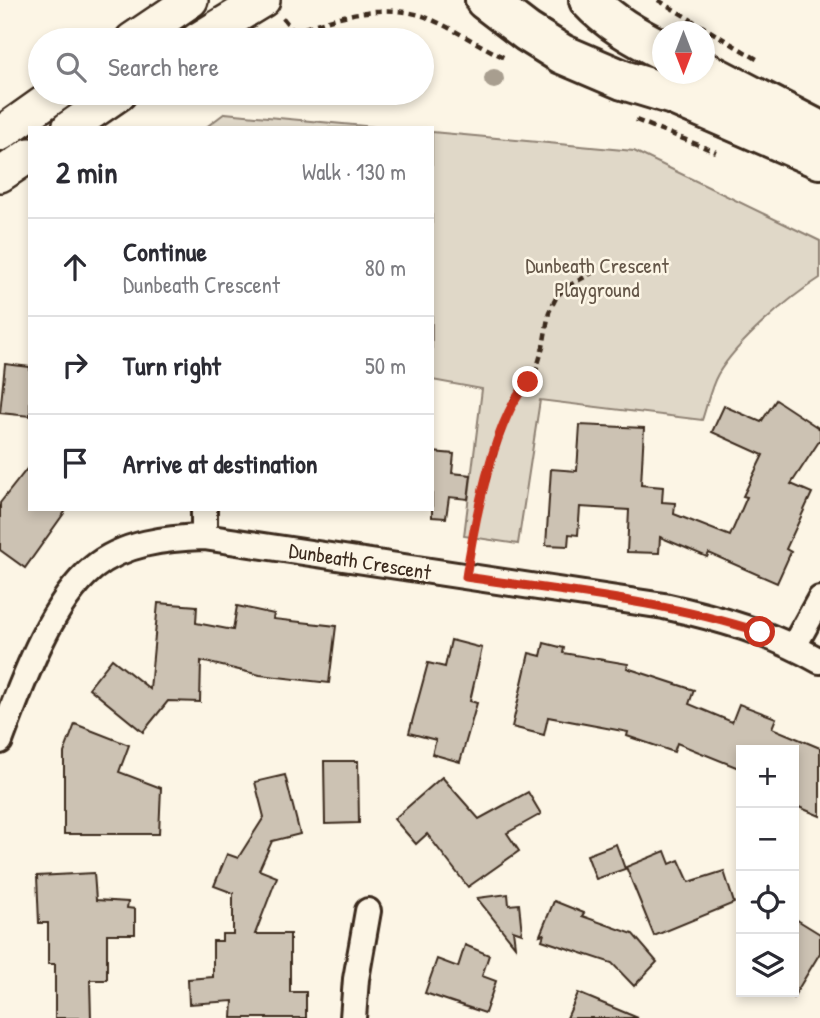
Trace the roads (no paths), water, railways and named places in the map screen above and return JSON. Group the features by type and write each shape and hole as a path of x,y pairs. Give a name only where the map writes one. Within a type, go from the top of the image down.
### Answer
{"highway":[{"path":"485,0 562,54 623,80 673,95 820,159"},
{"path":"589,0 599,11 652,45"},
{"path":"715,76 820,131"}],"main road":[{"path":"150,28 191,0"},
{"path":"217,28 263,0"},
{"path":"0,134 41,105"},
{"path":"72,126 103,105"},
{"path":"0,175 28,156"}],"street":[{"path":"204,511 205,537"},
{"name":"Dunbeath Crescent","path":"0,741 48,628 73,589 94,567 142,545 173,537 205,537 664,606 717,618 794,646 820,661"},
{"path":"794,646 820,598"},
{"path":"353,1018 356,979 368,911"}],"park label":[{"name":"Dunbeath Crescent Playground","path":"597,277"}]}
